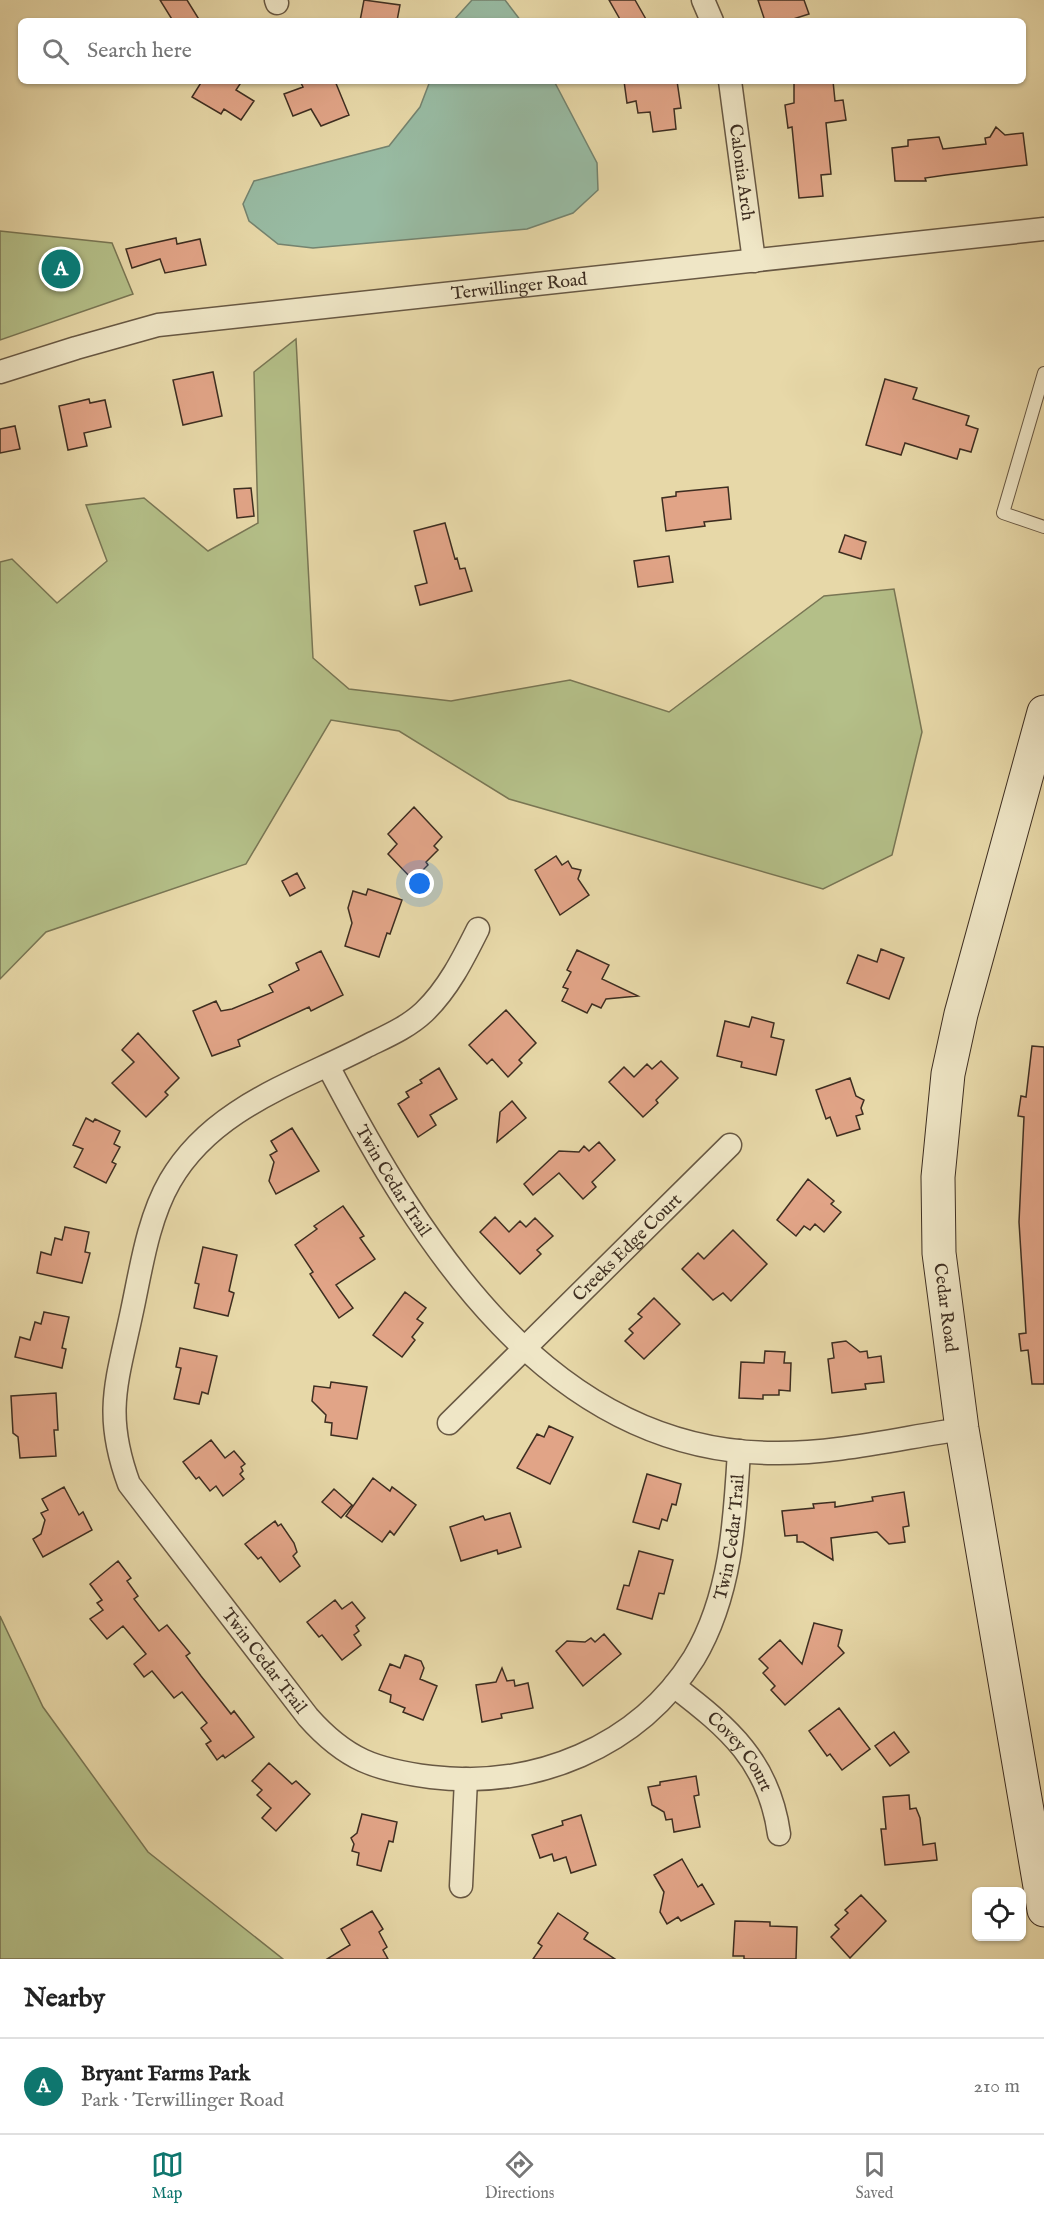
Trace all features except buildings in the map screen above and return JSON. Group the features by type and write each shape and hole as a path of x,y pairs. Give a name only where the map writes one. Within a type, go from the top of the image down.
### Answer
{"street":[{"path":"702,0 711,18"},
{"name":"Calonia Arch","path":"730,84 754,261"},
{"name":"Terwillinger Road","path":"0,372 158,325 1044,229"},
{"name":"Cedar Road","path":"1043,1899 962,1429 939,1253 940,1139 948,1074 961,1014 1034,783 1044,712"},
{"name":"Twin Cedar Trail","path":"478,929 443,991 423,1013 400,1029 268,1094 222,1121 194,1149 170,1180 159,1205 139,1278 113,1400 117,1451 129,1484 142,1504 316,1726 341,1749 391,1772 490,1779 533,1773 601,1748 628,1729 674,1686 694,1657 719,1602 731,1541 739,1451"},
{"name":"Twin Cedar Trail","path":"328,1066 366,1138 410,1211 467,1285 524,1348 573,1390 602,1408 647,1429 684,1441 739,1451 772,1453 810,1452 962,1429"},
{"name":"Creeks Edge Court","path":"449,1423 730,1145"},
{"name":"Covey Court","path":"674,1686 724,1726 748,1752 772,1799 779,1834"},
{"path":"461,1886 466,1779"}],"lane":[{"path":"1044,373 1003,513 1044,527"}],"shaded area":[{"path":"472,0 505,0 519,18 456,18"},
{"path":"429,84 556,84 597,163 598,190 573,213 527,229 313,248 278,244 249,221 243,204 254,181 389,146 420,107"},
{"path":"0,231 112,243 133,294 0,340"},
{"path":"296,339 313,658 349,689 451,701 570,680 669,712 824,596 894,589 922,732 892,855 823,889 509,799 399,731 331,720 246,864 46,932 0,979 0,562 12,559 57,603 107,561 86,505 144,498 208,551 258,523 254,372"},
{"path":"0,1616 43,1707 148,1852 283,1959 0,1959"}],"place":[{"name":"Bryant Farms Park","path":"61,269"}]}
